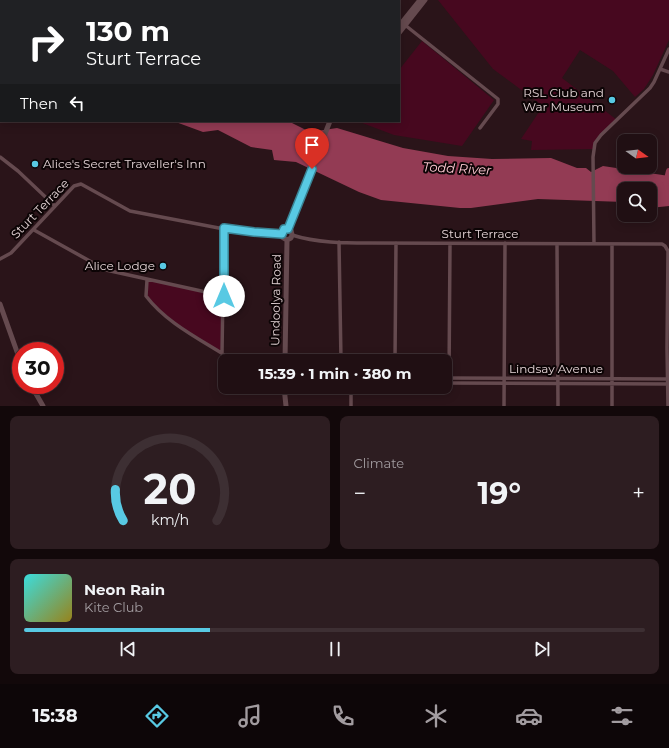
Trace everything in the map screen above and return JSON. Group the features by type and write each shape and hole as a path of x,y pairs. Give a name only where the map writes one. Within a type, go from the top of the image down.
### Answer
{"main road":[{"path":"401,24 420,0"},
{"path":"401,24 425,0"},
{"path":"288,229 292,232 292,235 291,238 287,240 283,238 282,234 284,229 288,229 330,122"},
{"name":"Undoolya Road","path":"285,354 287,240"},
{"path":"0,304 14,342"},
{"path":"36,394 43,406"},
{"path":"285,394 286,406"}],"street":[{"path":"401,24 498,99 498,104 480,128"},
{"path":"594,244 593,161 595,143 601,135 646,93 654,82 669,49"},
{"path":"660,69 669,72"},
{"path":"0,157 18,171 55,206"},
{"name":"Sturt Terrace","path":"0,259 11,253 74,186 81,184 130,211 224,228 260,233 282,234"},
{"path":"147,280 146,296 151,304 174,323 222,353 224,228"},
{"path":"34,230 106,270 224,296"},
{"name":"Sturt Terrace","path":"292,235 339,242 450,244 662,244 667,247 668,251 667,379"},
{"path":"339,242 341,354"},
{"path":"395,354 396,243"},
{"path":"504,406 505,243"},
{"path":"448,354 450,244"},
{"path":"557,244 558,406"},
{"path":"612,244 612,406"},
{"name":"Lindsay Avenue","path":"452,378 667,379"},
{"path":"667,379 668,406"},
{"name":"Lindsay Avenue","path":"452,384 667,384"},
{"path":"351,394 351,406"}],"shaded area":[{"path":"438,0 669,0 669,40 653,75 644,89 635,97 613,71 580,50 562,78 617,120 601,135 594,149 531,150 532,141 521,139 543,106 493,69"},
{"path":"422,41 494,100 462,146 394,135 360,122 400,122 400,69"},
{"path":"147,280 224,296 222,353 179,327 158,310 150,301 146,292"}],"water":[{"name":"Todd River","path":"176,122 290,122 310,132 337,128 403,148 448,156 492,159 551,158 577,168 586,168 591,172 603,166 617,168 617,174 656,174 669,176 669,206 657,207 657,182 617,182 617,202 538,199 471,208 460,208 381,200 359,192 296,162 274,160 272,150 251,147 218,130 203,132"}],"waterway":[{"path":"666,183 669,171"}],"place":[{"name":"RSL Club and War Museum","path":"612,100"},
{"name":"Alice's Secret Traveller's Inn","path":"35,164"},
{"name":"Alice Lodge","path":"163,266"}],"route":[{"path":"224,296 224,228 282,234 284,229 288,229 312,169"}]}
